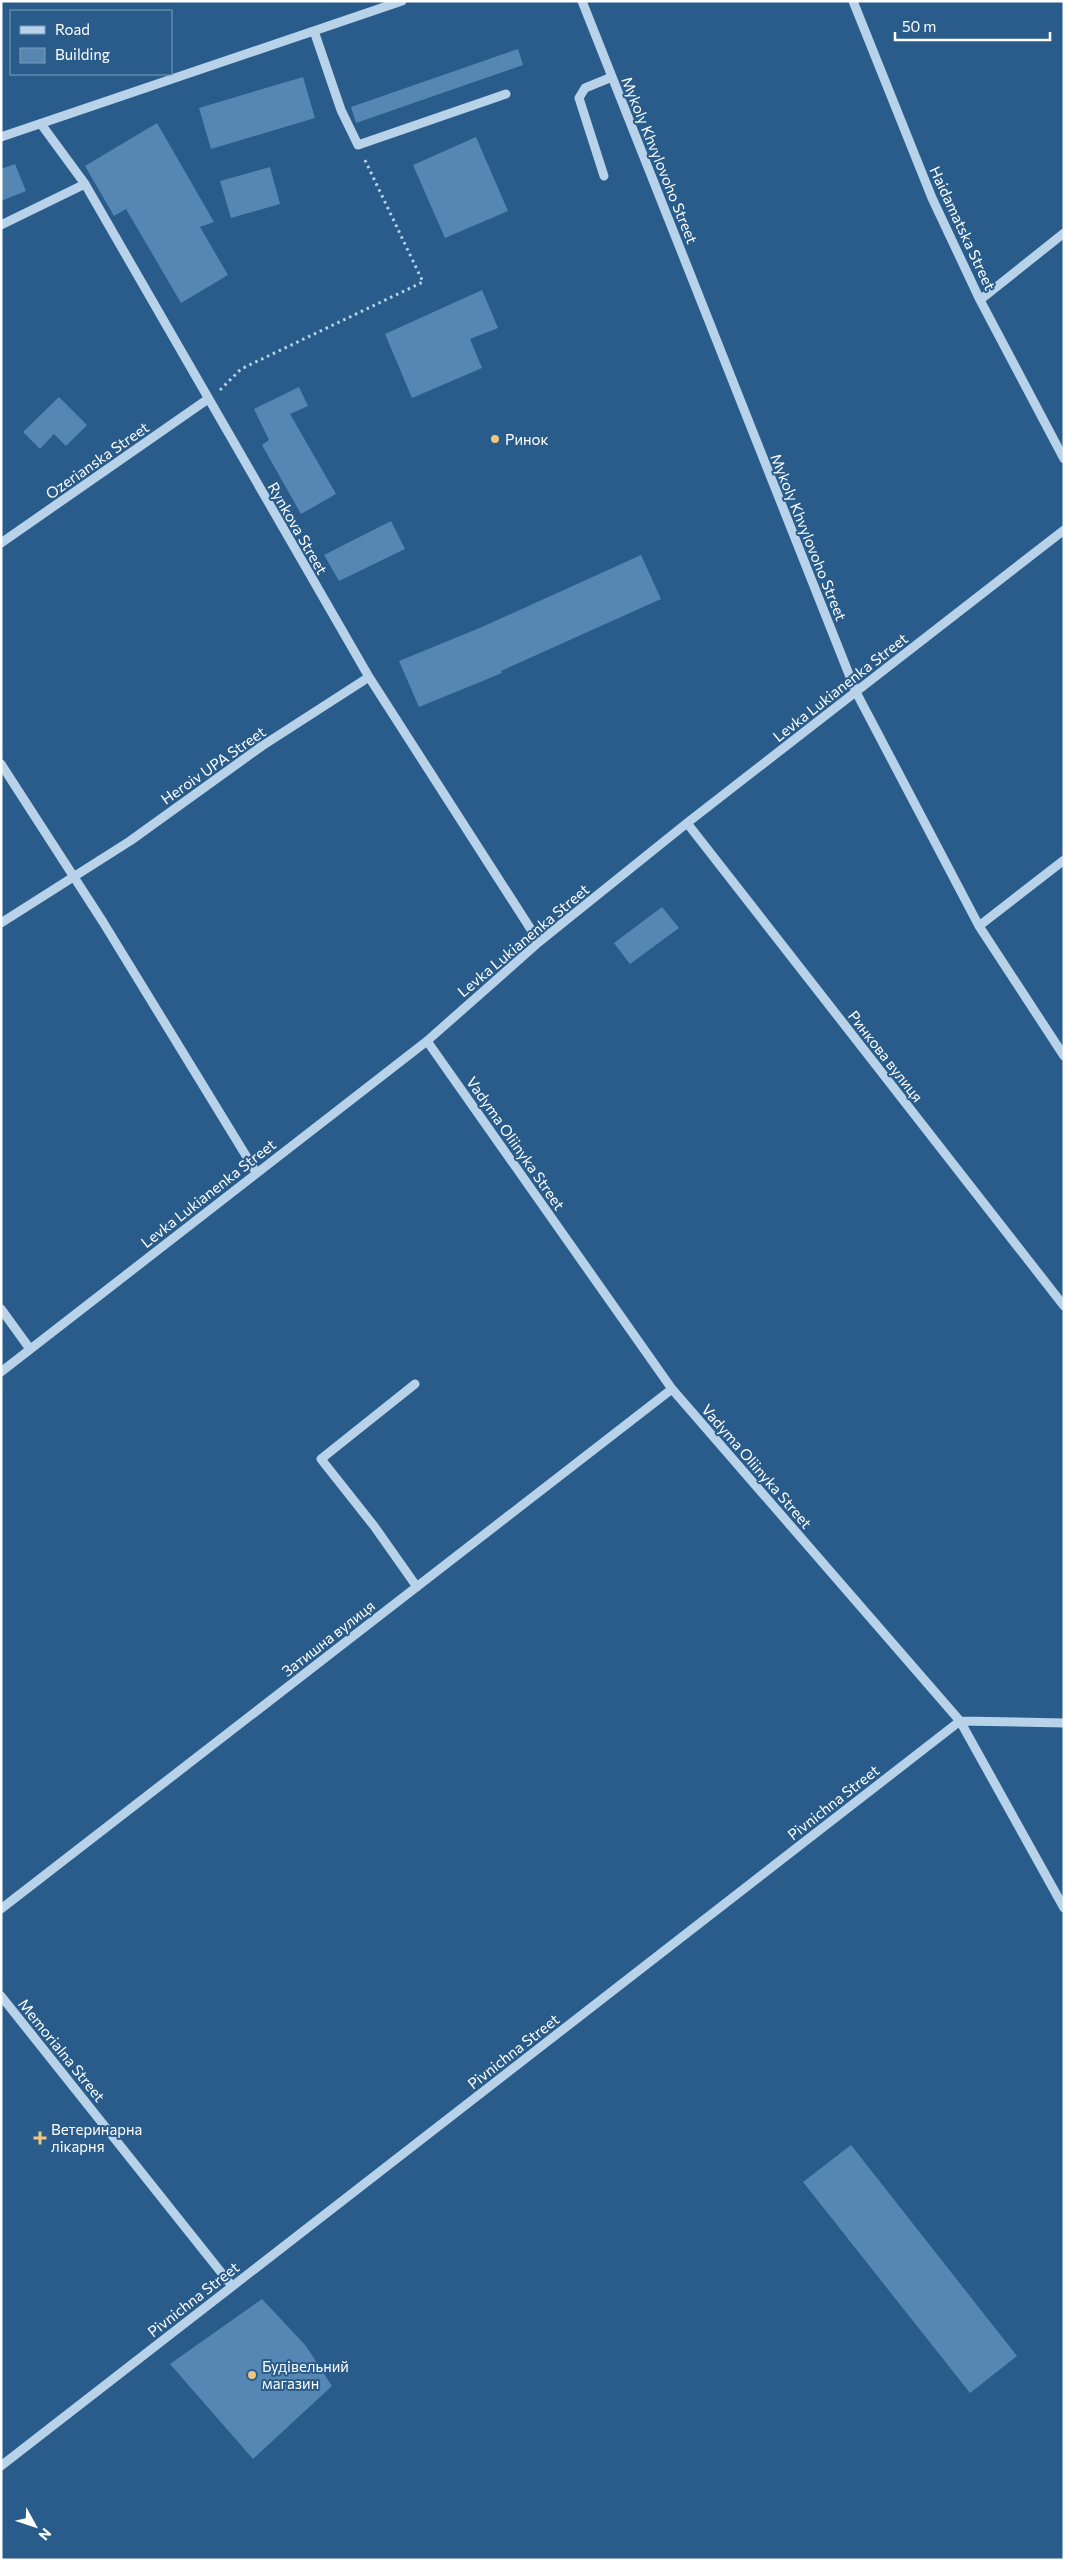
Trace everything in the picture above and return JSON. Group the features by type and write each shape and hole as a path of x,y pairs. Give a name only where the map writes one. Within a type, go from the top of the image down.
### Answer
{"street":[{"path":"1,137 402,1"},
{"name":"Mykoly Khvylovoho Street","path":"582,1 856,692 979,926 1064,1056"},
{"name":"Haidamatska Street","path":"853,1 932,198 980,300 1064,459"},
{"path":"314,31 341,110 358,145 506,94"},
{"path":"604,176 579,98 585,88 612,77"},
{"name":"Rynkova Street","path":"41,124 85,184 369,677 539,942"},
{"path":"1,225 85,184"},
{"path":"980,300 1064,232"},
{"name":"Ozerianska Street","path":"1,543 208,399"},
{"name":"Levka Lukianenka Street","path":"1,1372 427,1041 539,942 687,823 1064,530"},
{"name":"Heroiv UPA Street","path":"1,923 130,841 262,746 369,677"},
{"path":"1,764 74,876 256,1172"},
{"name":"Ринкова вулиця","path":"687,823 1063,1305"},
{"path":"979,926 1064,860"},
{"name":"Vadyma Oliinyka Street","path":"427,1041 672,1389 960,1721 1064,1908"},
{"path":"1,1309 30,1349"},
{"path":"415,1384 321,1459 374,1526 417,1587"},
{"name":"Затишна вулиця","path":"1,1909 672,1389"},
{"path":"960,1721 1064,1723"},
{"name":"Pivnichna Street","path":"1,2466 960,1721"},
{"name":"Memorialna Street","path":"1,1996 232,2286"}],"path":[{"path":"208,399 241,369 423,282 358,145"}],"building":[{"path":"518,49 523,65 356,123 351,107"},
{"path":"303,77 315,118 211,149 199,108"},
{"path":"157,123 214,222 200,227 228,275 181,303 126,209 114,216 85,166"},
{"path":"476,137 508,211 445,238 413,165"},
{"path":"15,164 26,191 1,201 1,169"},
{"path":"270,167 280,204 231,218 220,181"},
{"path":"482,290 498,328 470,339 482,368 412,398 385,334"},
{"path":"299,387 308,406 290,414 336,494 301,514 262,445 269,440 254,409"},
{"path":"59,397 87,425 66,446 54,434 40,449 23,432"},
{"path":"391,521 405,549 339,581 324,555"},
{"path":"641,555 661,599 501,671 502,673 419,707 399,661 482,627"},
{"path":"662,907 679,928 630,964 614,943"},
{"path":"851,2145 1017,2356 970,2393 803,2182"},
{"name":"Будівельний магазин","path":"262,2299 306,2346 332,2386 253,2459 170,2364"}],"place":[{"name":"Ринок","path":"495,439"},
{"name":"Ветеринарна лікарня","path":"40,2138"},
{"name":"Будівельний магазин","path":"252,2375"}]}
